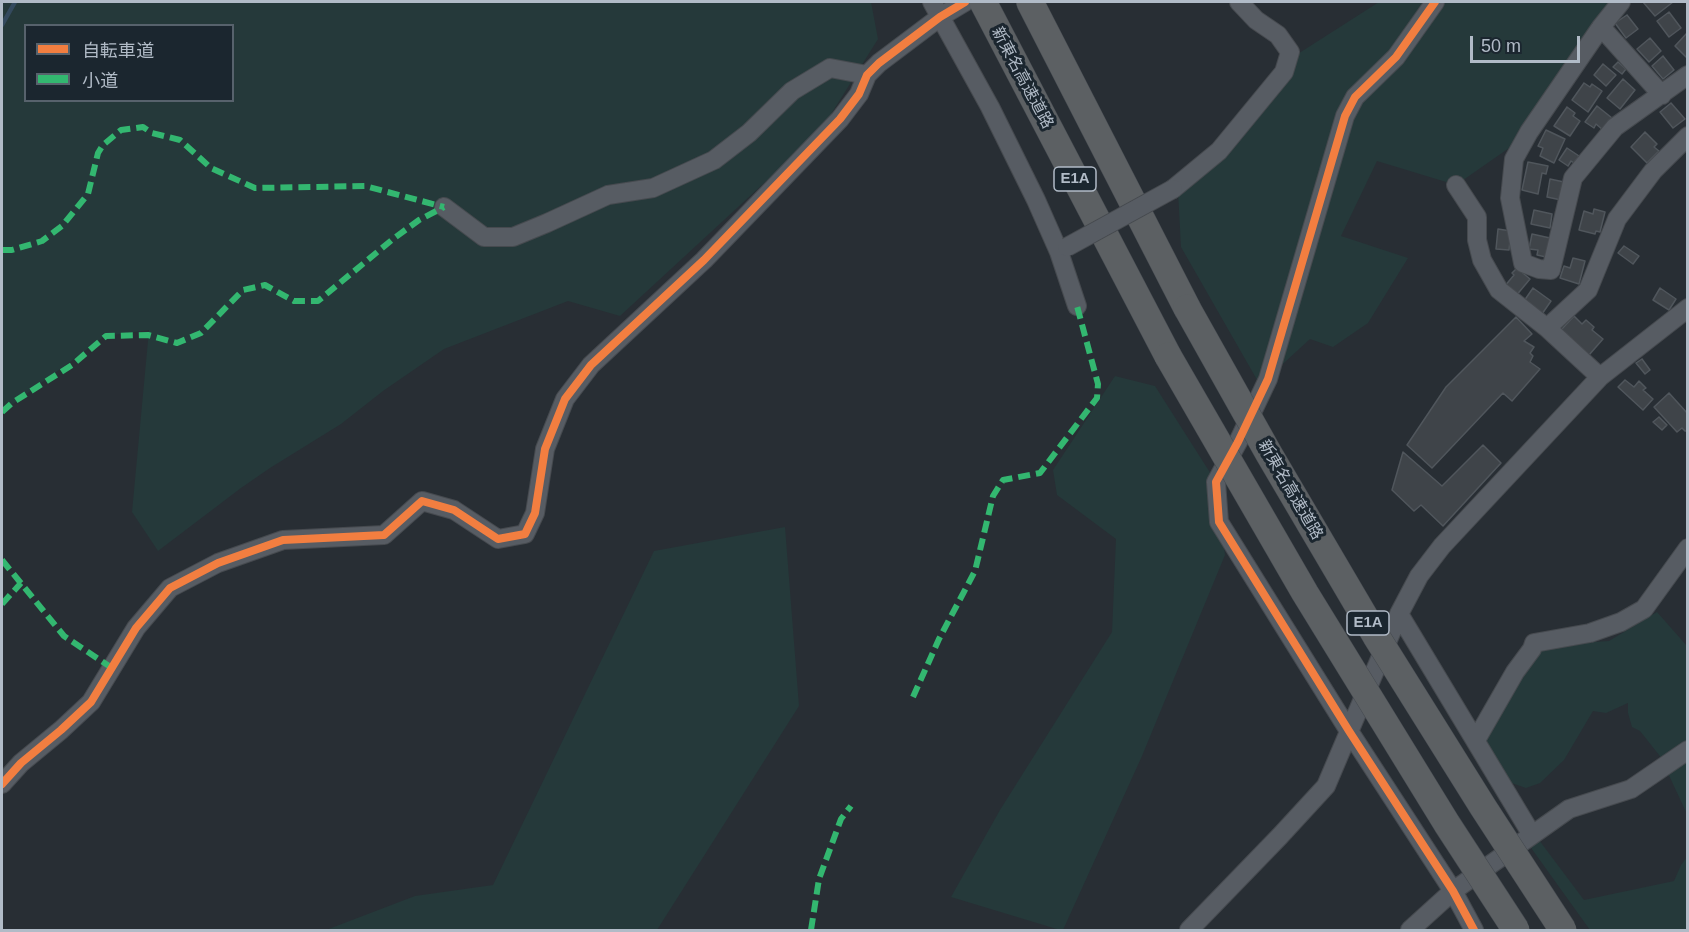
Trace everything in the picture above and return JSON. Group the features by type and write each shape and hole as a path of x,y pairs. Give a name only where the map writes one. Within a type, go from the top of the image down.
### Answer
{"highway":[{"name":"新東名高速道路","path":"983,2 1168,356 1305,593 1447,824 1516,930"},
{"name":"新東名高速道路","path":"1030,2 1187,308 1269,454 1376,636 1563,930"}],"street":[{"path":"1063,250 1173,189 1220,151 1284,72 1290,52 1278,35 1256,20 1239,2"},
{"path":"1435,2 1396,57 1355,97 1345,116 1268,379 1216,482 1219,522 1349,731 1453,891 1474,930"},
{"path":"1621,2 1601,27 1529,132 1514,159 1510,198 1523,262 1539,269 1551,270 1573,178 1615,127 1688,75"},
{"path":"2,784 21,762 91,702 136,628 170,588 218,562 283,540 384,535 422,501 454,510 498,539 525,534 535,513 545,449 565,399 591,365 704,260 840,118 859,94 867,75 947,8 990,108 1063,250 1077,306"},
{"path":"1601,27 1662,95"},
{"path":"444,207 484,237 513,237 608,195 652,188 714,160 749,133 792,91 830,68 867,75"},
{"path":"1546,328 1588,290 1617,219 1653,171 1688,136"},
{"path":"1456,185 1477,218 1477,240 1482,260 1499,290 1546,328 1600,377"},
{"path":"1189,930 1326,786 1399,614 1419,576 1442,546 1600,377 1688,308"},
{"path":"1476,741 1534,643 1590,633 1621,622 1644,609 1688,548"},
{"path":"1399,614 1532,835"},
{"path":"1410,930 1453,891 1569,809 1631,789 1688,750"}],"green space":[{"path":"2,2 871,2 878,39 828,119 776,172 620,316 568,301 444,349 383,391 341,424 241,488 158,551 132,512 149,330 105,336 2,412"},
{"path":"1379,2 1622,2 1512,146 1456,185 1377,161 1341,236 1408,258 1368,323 1333,347 1310,339 1260,385 1181,247 1178,191 1293,57"},
{"path":"1115,376 1155,386 1216,482 1225,555 1142,756 1063,930 1060,930 951,897 1000,810 1112,632 1116,539 1057,495 1053,470"},
{"path":"785,527 799,706 657,930 326,930 415,896 493,885 654,551"},
{"path":"1657,612 1687,646 1687,746 1667,765 1640,731 1632,727 1628,703 1606,713 1593,711 1564,760 1540,783 1526,788 1503,780 1479,739 1531,651 1550,645 1609,641"},
{"path":"1687,752 1687,814 1666,769"},
{"path":"1539,840 1584,900 1674,881 1687,857 1687,930 1590,930 1529,845"}],"building":[{"path":"1643,2 1673,2 1655,16"},
{"path":"1669,12 1681,28 1669,37 1657,21"},
{"path":"1627,15 1638,29 1626,38 1615,23"},
{"path":"1687,33 1688,55 1686,57 1675,46"},
{"path":"1650,38 1661,51 1649,62 1637,49"},
{"path":"1663,56 1674,70 1663,79 1652,66"},
{"path":"1618,62 1626,69 1622,74 1613,67"},
{"path":"1603,64 1616,75 1606,86 1594,75"},
{"path":"1623,79 1635,90 1620,109 1607,98"},
{"path":"1584,83 1590,87 1592,84 1602,91 1588,112 1572,100"},
{"path":"1671,103 1685,119 1673,128 1660,112"},
{"path":"1597,106 1612,118 1603,130 1596,124 1594,128 1585,122"},
{"path":"1567,107 1580,121 1570,136 1554,126"},
{"path":"1546,130 1565,139 1554,163 1540,156 1543,148 1538,146"},
{"path":"1645,132 1657,144 1654,147 1659,151 1647,163 1631,147"},
{"path":"1567,148 1579,156 1574,163 1571,161 1568,166 1559,160"},
{"path":"1528,162 1548,166 1546,174 1542,173 1538,194 1522,190"},
{"path":"1550,179 1564,182 1561,200 1547,197"},
{"path":"1594,209 1605,212 1600,232 1596,231 1595,234 1579,230 1584,211 1593,214"},
{"path":"1534,210 1552,214 1550,228 1531,224"},
{"path":"1498,229 1511,231 1509,250 1496,249"},
{"path":"1532,234 1550,238 1546,257 1537,255 1538,250 1529,249"},
{"path":"1624,246 1639,256 1633,264 1618,253"},
{"path":"1573,258 1585,261 1579,284 1560,278 1564,266 1570,268"},
{"path":"1517,268 1530,279 1515,297 1504,287"},
{"path":"1533,288 1551,301 1542,314 1524,301"},
{"path":"1660,288 1676,299 1669,310 1653,300"},
{"path":"1574,316 1582,324 1586,320 1594,327 1592,330 1603,339 1589,355 1561,330"},
{"path":"1516,317 1532,334 1524,341 1534,347 1530,353 1533,356 1530,362 1540,369 1512,401 1503,393 1432,468 1407,445 1446,387"},
{"path":"1642,359 1650,370 1645,374 1636,363"},
{"path":"1625,380 1634,387 1639,381 1646,388 1643,390 1653,399 1643,410 1618,387"},
{"path":"1669,393 1688,414 1688,431 1682,428 1677,432 1654,407"},
{"path":"1659,417 1667,425 1662,430 1653,422"},
{"path":"1483,445 1501,463 1443,526 1421,505 1414,511 1392,490 1403,452 1442,486"}],"waterway":[{"path":"2,25 15,2"}],"marked path":[{"path":"2,250 12,250 42,241 62,226 88,194 98,153 103,145 121,130 143,127 152,133 180,140 211,168 255,188 365,186 444,207"},
{"path":"2,412 12,403 72,365 106,336 148,335 177,343 201,333 243,290 265,285 294,301 318,301 393,239 419,220 444,207"},
{"path":"913,697 939,639 975,571 993,496 1003,480 1040,473 1097,398 1098,384 1077,306"},
{"path":"2,560 64,636 112,668"},
{"path":"2,604 21,583"},
{"path":"811,930 819,879 841,819 851,806"}],"cycle path":[{"path":"2,784 21,763 91,702 136,628 170,588 218,563 283,540 384,535 422,501 454,510 498,539 525,534 535,513 545,449 565,399 591,365 704,260 840,119 859,94 867,75 879,63 940,17 965,2"},
{"path":"1435,2 1396,57 1355,97 1345,116 1268,379 1216,482 1219,522 1349,731 1453,891 1474,930"}]}
